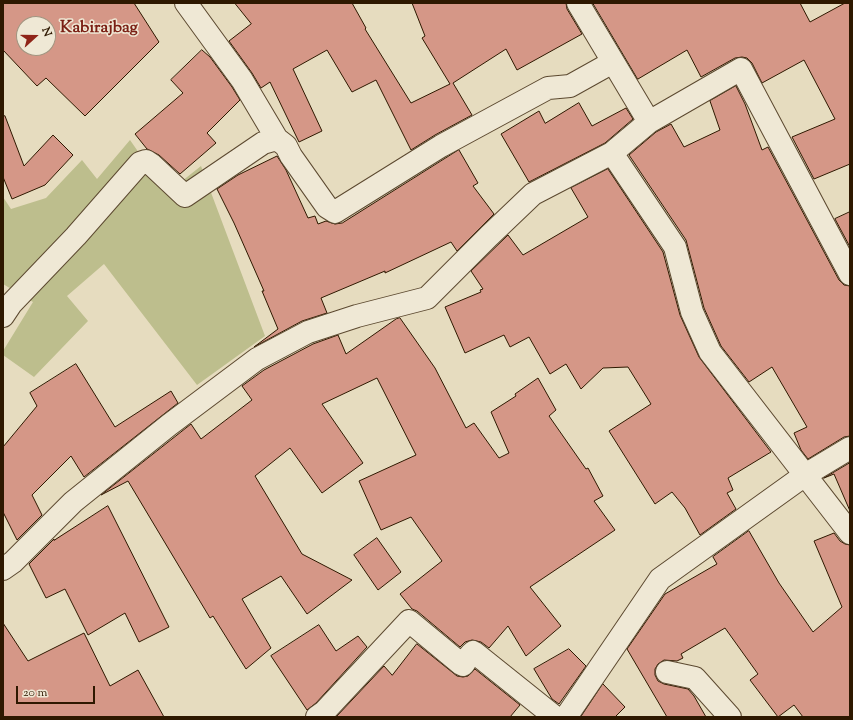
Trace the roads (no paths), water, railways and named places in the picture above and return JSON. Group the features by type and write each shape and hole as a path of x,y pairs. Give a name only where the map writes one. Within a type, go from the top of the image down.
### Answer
{"street":[{"path":"186,3 242,80 277,139 286,146 291,156 327,207 335,212 441,146 548,88 570,86 613,62"},
{"path":"578,3 649,122"},
{"path":"3,569 13,562 73,502 169,425 257,359 308,332 357,316 427,298 533,194 612,153 649,122 741,69 850,274"},
{"path":"3,316 11,304 76,236 140,163 146,161 152,165 185,196 263,143 277,139"},
{"path":"612,153 675,247 692,312 710,352 850,533"},
{"path":"566,717 660,579 805,475 850,448"},
{"path":"317,717 324,712 409,621 461,664 464,664 470,654 473,652 475,653 555,717"},
{"path":"667,672 695,678 730,717"}],"district":[{"name":"Kabirajbag","path":"99,29"}]}
